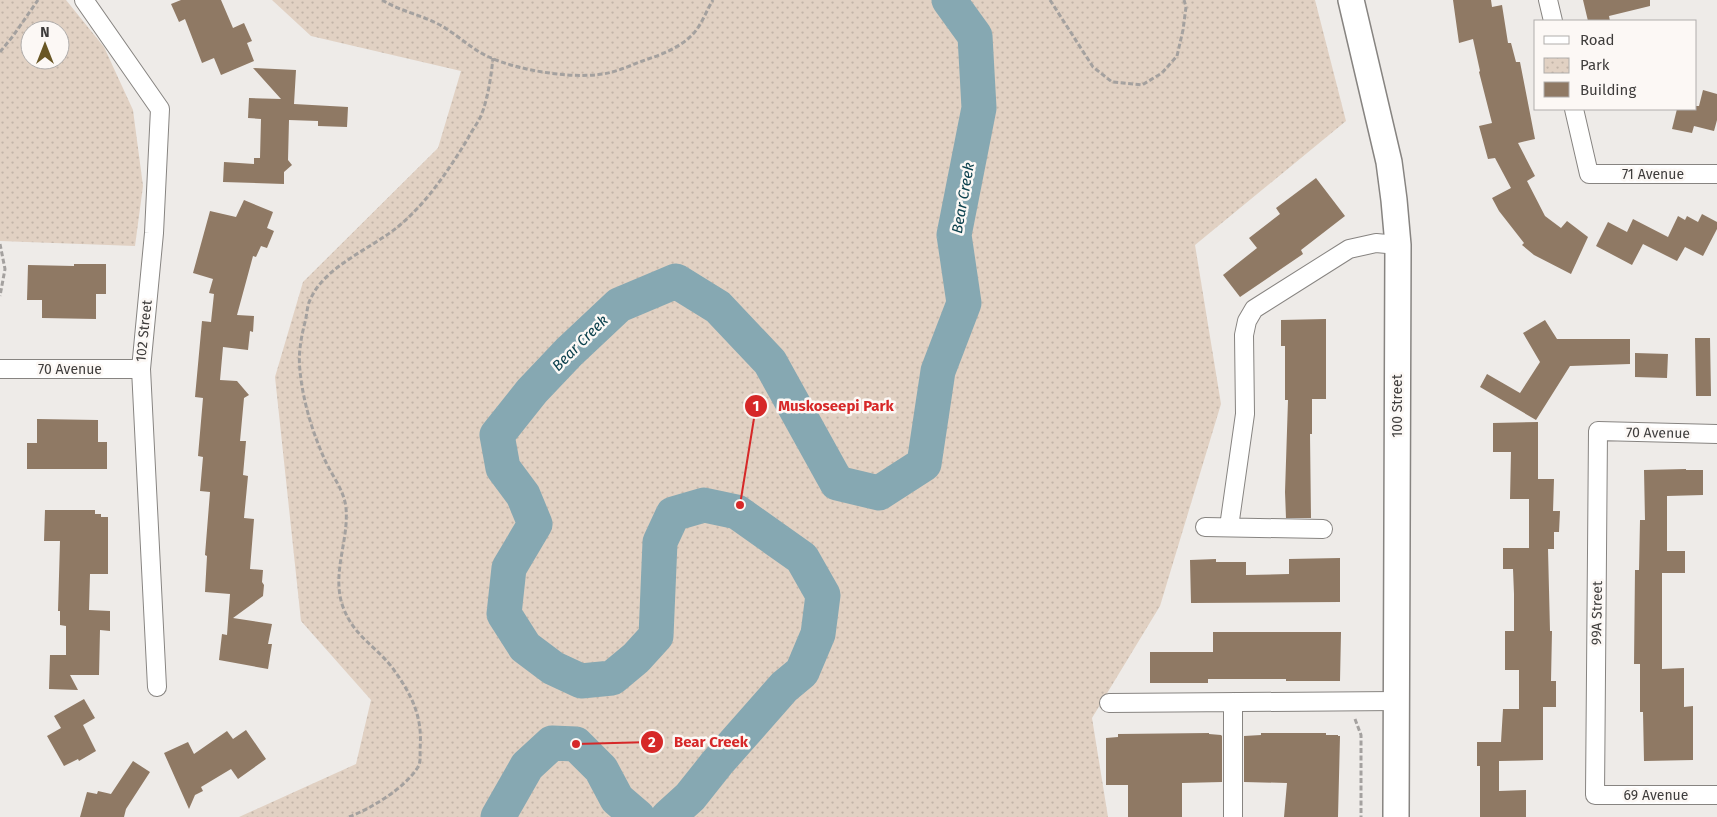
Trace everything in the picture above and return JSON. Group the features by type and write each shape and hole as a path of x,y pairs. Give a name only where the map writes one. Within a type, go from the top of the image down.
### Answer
{"main road":[{"name":"100 Street","path":"1351,0 1389,162 1398,245 1396,817"}],"street":[{"name":"102 Street","path":"84,0 160,109 154,233 140,369 157,687"},
{"path":"1548,0 1553,20"},
{"name":"71 Avenue","path":"1574,110 1589,174 1717,174"},
{"path":"1229,527 1245,414 1244,335 1247,321 1254,309 1349,249 1376,243 1398,245"},
{"name":"70 Avenue","path":"0,369 140,369"},
{"name":"70 Avenue","path":"1598,431 1717,434"},
{"name":"99A Street","path":"1595,795 1598,431"},
{"path":"1205,527 1323,529"},
{"path":"1108,703 1396,701"},
{"path":"1233,702 1233,817"},
{"name":"69 Avenue","path":"1595,795 1717,795"}],"path":[{"path":"0,52 14,36 38,0"},
{"path":"382,0 395,8 434,22 493,58 535,70 574,76 590,76 612,72 660,55 683,43 694,34 713,0"},
{"path":"1050,0 1093,67 1112,82 1142,85 1162,73 1177,56 1184,30 1186,7 1184,0"},
{"path":"349,817 396,792 419,766 422,733 413,699 390,665 353,627 342,604 339,588 339,571 346,509 343,495 325,462 313,432 303,392 299,346 310,300 318,286 332,272 378,242 401,224 447,173 480,116 491,80 493,58"},
{"path":"0,244 5,269 0,296"},
{"path":"1338,702 1356,719 1361,735 1361,817"}],"green space":[{"path":"0,0 66,0 104,47 133,110 143,186 135,246 0,241"},
{"path":"272,0 1315,0 1346,121 1195,245 1221,404 1160,606 1092,718 1108,817 239,817 356,764 371,700 301,621 275,377 303,282 438,148 461,71 311,36"}],"building":[{"path":"181,0 221,0 233,28 244,23 252,41 247,43 254,61 221,75 214,58 202,63 185,19 179,22 171,4"},
{"path":"1453,0 1491,0 1492,7 1502,5 1508,43 1511,43 1516,62 1520,62 1535,139 1518,143 1535,176 1527,181 1545,216 1561,228 1567,221 1588,237 1571,274 1534,255 1522,245 1524,243 1499,211 1492,198 1511,188 1495,158 1488,159 1479,126 1492,123 1473,39 1459,43"},
{"path":"1583,0 1650,0 1650,6 1609,16 1610,20 1588,20"},
{"path":"253,68 296,70 294,104 348,107 347,127 318,126 318,121 289,120 288,160 292,165 284,172 284,184 223,182 224,162 254,164 254,158 260,158 261,119 248,118 249,98 281,99"},
{"path":"1703,90 1717,94 1717,120 1714,131 1694,126 1692,133 1672,129 1677,110 1697,110 1697,106 1699,106"},
{"path":"1316,178 1345,216 1301,250 1303,254 1240,297 1223,275 1257,248 1249,238 1280,214 1276,208"},
{"path":"244,200 273,212 267,228 274,231 267,248 261,246 256,257 253,256 237,315 254,316 253,332 250,331 248,350 223,347 220,380 237,381 249,395 244,398 240,441 246,441 243,475 248,476 244,518 254,519 250,569 263,570 262,582 264,585 263,596 233,618 272,624 268,644 272,644 268,669 219,660 222,634 227,635 230,594 205,592 207,556 205,555 210,492 200,491 203,457 198,456 203,398 195,397 202,321 211,322 214,294 209,293 213,279 193,273 210,211 236,217"},
{"path":"1702,214 1717,222 1717,229 1703,256 1685,247 1677,261 1643,244 1632,265 1596,246 1608,222 1627,232 1633,219 1668,237 1678,216 1685,220 1687,216 1698,222"},
{"path":"74,264 106,264 106,294 96,294 96,319 42,318 42,300 27,300 28,265 74,266"},
{"path":"1326,319 1326,399 1312,399 1312,434 1310,434 1311,518 1286,518 1288,400 1285,400 1285,346 1281,346 1281,320"},
{"path":"1545,320 1557,339 1630,339 1630,364 1570,366 1536,420 1480,387 1487,374 1520,393 1540,362 1523,333"},
{"path":"1695,338 1710,338 1711,396 1696,396"},
{"path":"1635,353 1668,354 1667,378 1635,377"},
{"path":"37,419 98,420 98,442 107,442 107,469 27,469 27,443 37,443"},
{"path":"1538,422 1538,479 1554,479 1553,511 1560,511 1559,532 1554,532 1554,549 1548,549 1550,631 1552,631 1551,681 1556,681 1556,707 1543,707 1543,760 1499,761 1499,791 1526,790 1526,817 1480,817 1480,766 1477,766 1477,742 1501,742 1503,709 1519,709 1519,670 1505,670 1505,631 1514,631 1514,594 1513,569 1503,569 1503,548 1529,548 1529,499 1510,499 1511,452 1493,452 1493,423"},
{"path":"1644,470 1703,470 1703,495 1667,496 1667,551 1685,551 1685,573 1662,573 1662,669 1684,668 1684,707 1693,706 1693,760 1644,761 1643,712 1640,712 1640,664 1634,664 1635,570 1639,570 1640,520 1645,520"},
{"path":"45,510 95,510 95,514 101,514 101,517 108,517 108,574 90,574 89,610 110,611 110,631 100,630 99,675 70,675 78,690 49,689 50,655 66,655 66,626 60,625 60,611 58,611 60,541 44,541"},
{"path":"1340,558 1340,602 1191,603 1190,560 1216,559 1216,562 1246,562 1246,575 1289,574 1289,559"},
{"path":"1213,632 1341,632 1340,681 1208,679 1208,683 1150,683 1150,652 1213,652"},
{"path":"84,699 95,718 83,725 96,751 79,761 78,759 64,766 47,736 61,728 54,716"},
{"path":"246,730 266,759 238,779 231,769 201,787 203,791 195,795 189,809 164,753 188,742 194,754 227,731 233,739"},
{"path":"1209,733 1222,736 1222,782 1182,783 1182,817 1128,817 1128,785 1106,785 1106,738 1118,737 1118,734"},
{"path":"1261,733 1326,733 1326,735 1340,736 1338,817 1284,817 1287,783 1244,782 1244,736 1261,735"},
{"path":"133,761 150,772 126,809 124,817 80,817 87,792 97,794 98,791 111,794"}],"waterway":[{"name":"Bear Creek","path":"668,817 690,797 717,763 784,687 802,672 818,634 823,595 802,558 737,512 704,505 673,514 660,542 656,636 636,658 612,678 581,681 553,668 525,647 504,614 509,568 535,524 523,495 503,468 497,435 532,391 569,352 619,305 676,281 718,307 770,362 837,483 879,493 924,464 938,371 964,303 954,235 979,108 975,36 949,0"},
{"name":"Bear Creek","path":"498,817 527,766 552,743 576,744 601,769 617,799 638,817"}],"place":[{"name":"Muskoseepi Park","path":"740,505"},
{"name":"Bear Creek","path":"576,744"}]}
